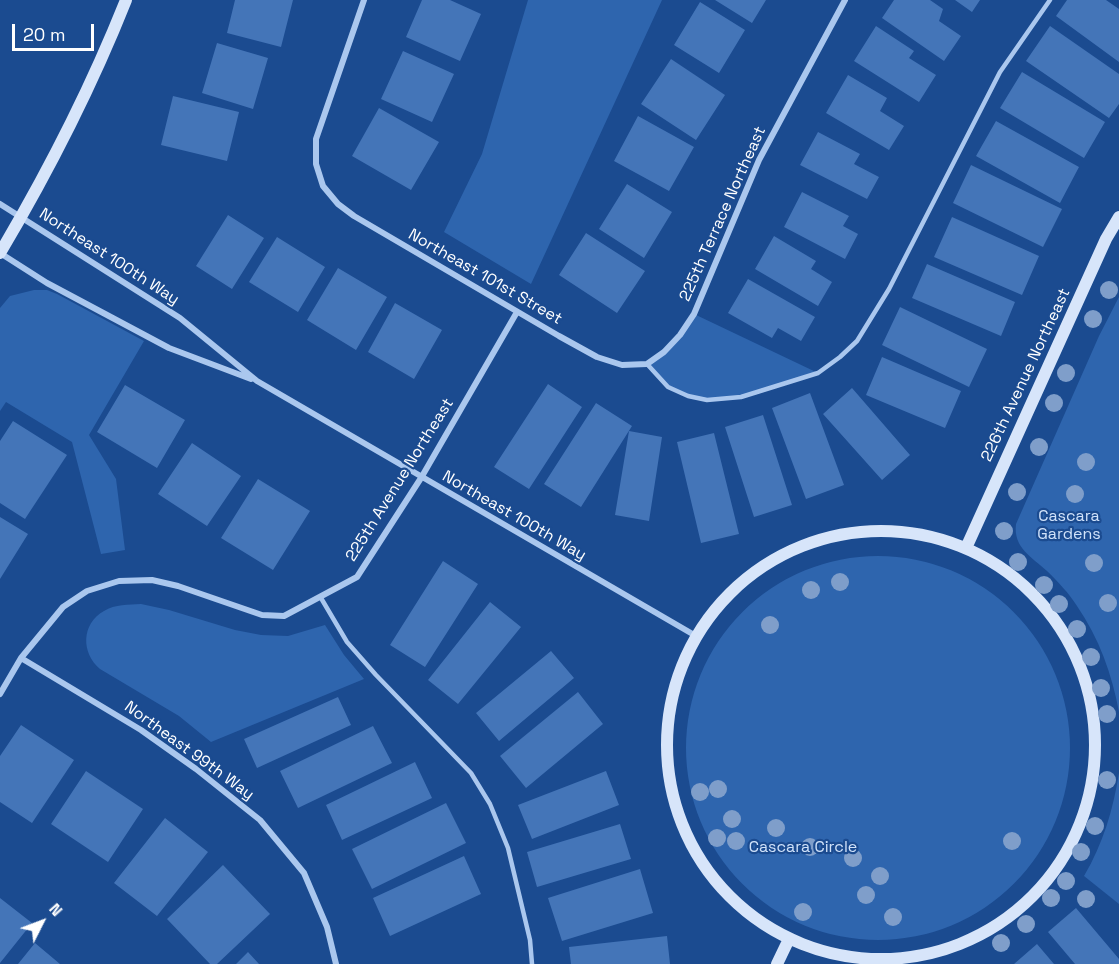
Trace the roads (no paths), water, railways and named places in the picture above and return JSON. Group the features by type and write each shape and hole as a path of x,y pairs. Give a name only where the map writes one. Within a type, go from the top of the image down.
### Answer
{"street":[{"path":"0,253 22,217 85,96 126,0"},
{"name":"Northeast 101st Street","path":"364,0 316,139 316,164 323,186 338,204 354,216 597,357 622,365 647,364"},
{"name":"225th Terrace Northeast","path":"647,364 664,352 680,335 694,314 759,160 845,0"},
{"name":"Northeast 100th Way","path":"0,204 180,318 257,381 696,636"},
{"name":"226th Avenue Northeast","path":"966,548 1106,239 1119,217"},
{"name":"Northeast 100th Way","path":"0,253 47,283 169,348 257,381"},
{"name":"225th Avenue Northeast","path":"0,694 21,658 63,608 87,591 119,581 152,580 262,615 284,616 357,577 421,478 517,312"},
{"path":"876,531 919,534 966,548 999,567 1032,594 1060,628 1080,666 1092,708 1095,751 1089,794 1075,835 1055,870 1028,901 996,926 960,944 921,956 880,959 840,955 789,939 765,925 733,899 706,869 686,833 673,795 667,755 669,714 678,675 696,636 722,600 755,572 792,550 833,536 876,531"},
{"name":"Northeast 99th Way","path":"21,658 141,730 196,769 260,820 304,873 327,927 336,964"},
{"path":"777,964 789,939"}],"lane":[{"path":"647,364 668,387 688,396 707,400 741,398 818,373 840,357 857,341 889,289 1000,72 1050,0"},
{"path":"321,598 348,642 376,675 471,773 490,804 508,848 530,940 532,964"}],"park label":[{"name":"Cascara Gardens","path":"1069,526"},
{"name":"Cascara Circle","path":"803,848"}]}
